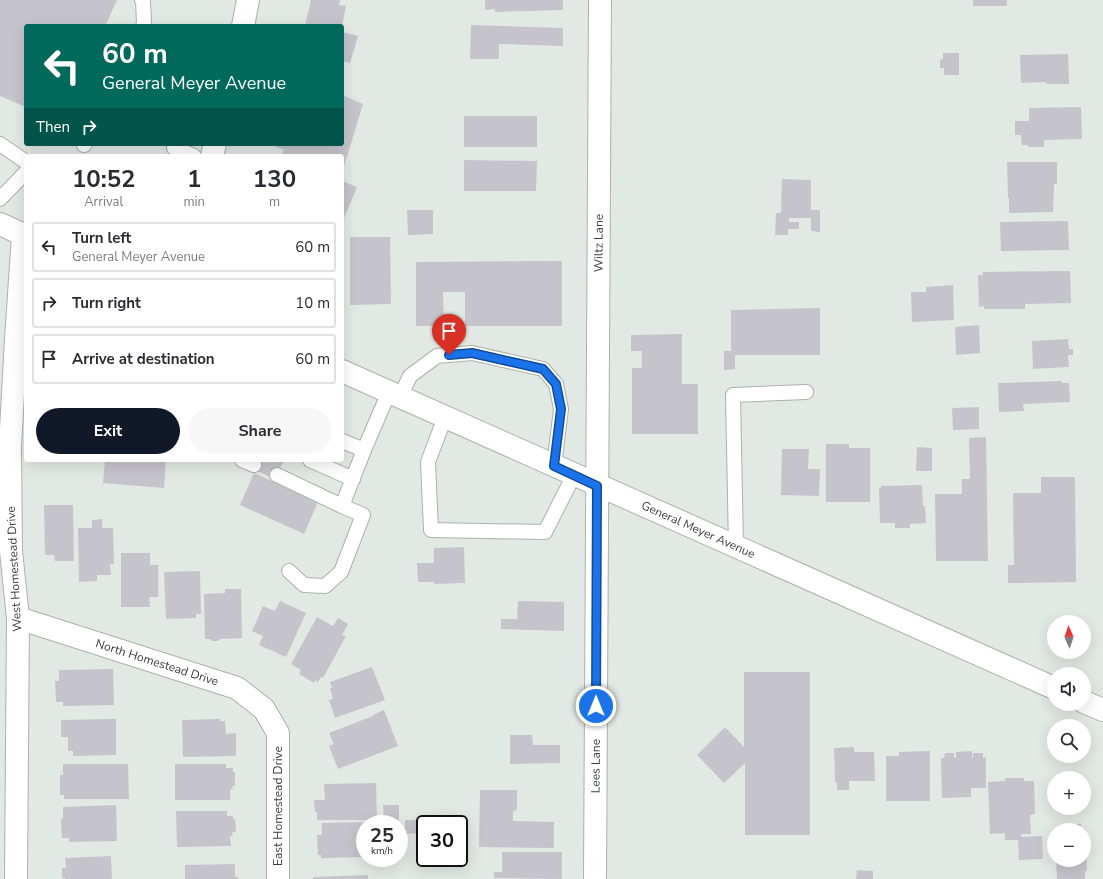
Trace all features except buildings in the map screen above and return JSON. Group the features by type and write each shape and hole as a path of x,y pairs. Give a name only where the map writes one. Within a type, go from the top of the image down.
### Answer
{"street":[{"path":"243,24 248,0"},
{"name":"Wiltz Lane","path":"597,486 600,0"},
{"path":"0,224 24,235"},
{"name":"West Homestead Drive","path":"16,879 18,618 11,551 10,447 24,235"},
{"name":"General Meyer Avenue","path":"344,372 736,548 1047,685"},
{"name":"Lees Lane","path":"595,879 597,486"},
{"name":"North Homestead Drive","path":"18,618 238,688 264,709 278,733"},
{"path":"1091,705 1103,710"},
{"name":"East Homestead Drive","path":"278,733 278,879"}],"lane":[{"path":"142,0 144,24"},
{"path":"0,144 24,161"},
{"path":"173,149 188,154"},
{"path":"0,199 24,174"},
{"path":"342,506 364,450 395,395 410,376 437,356 472,353 543,369 556,384 561,409 554,466"},
{"path":"736,548 733,395 806,392"},
{"path":"445,417 428,462 431,530 545,532 574,475"},
{"path":"344,442 364,450"},
{"path":"315,462 353,479"},
{"path":"276,476 363,515 341,572 325,586 304,584 288,570"}],"route":[{"path":"449,355 472,353 543,369 556,384 561,409 554,466 597,486 596,706"}]}
